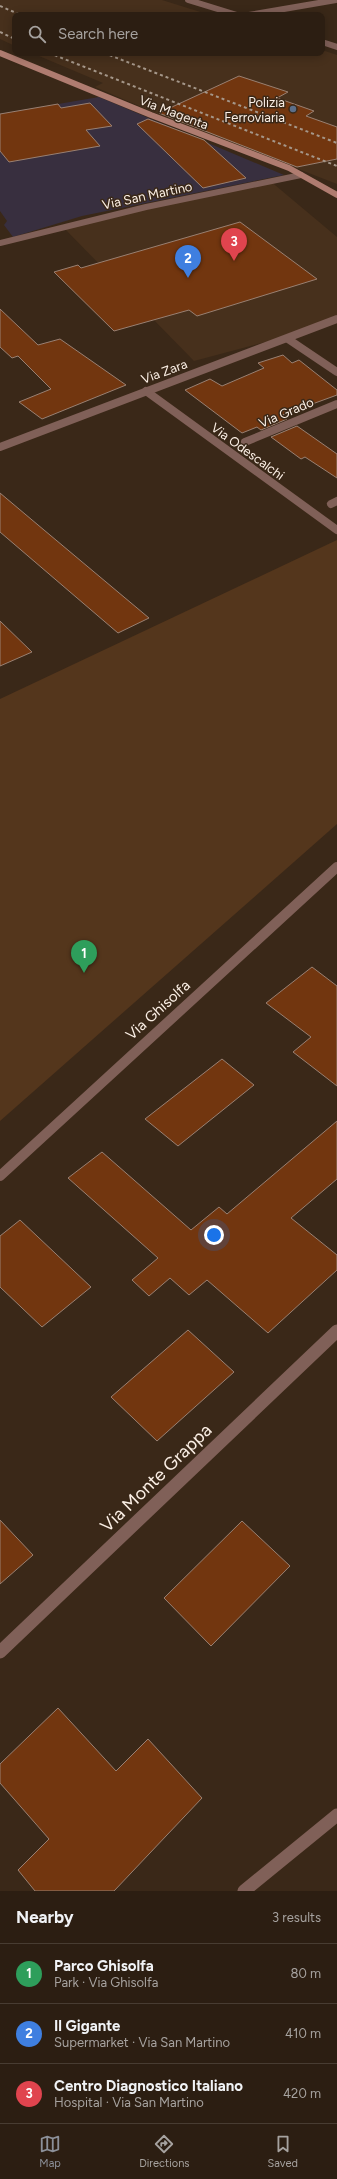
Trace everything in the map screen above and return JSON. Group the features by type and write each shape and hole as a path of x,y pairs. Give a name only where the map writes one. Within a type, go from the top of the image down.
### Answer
{"street":[{"path":"188,0 228,12"},
{"path":"264,12 319,1 336,0"},
{"path":"325,43 337,47"},
{"name":"Via Magenta","path":"0,53 136,110 301,175 337,195"},
{"name":"Via San Martino","path":"0,243 138,209 301,175"},
{"name":"Via Zara","path":"0,447 288,339 337,319"},
{"path":"288,339 337,372"},
{"name":"Via Odescalchi","path":"146,391 337,530"},
{"name":"Via Grado","path":"245,442 337,404"},
{"name":"Via Ghisolfa","path":"0,1176 337,867"},
{"name":"Via Monte Grappa","path":"0,1652 337,1331"},
{"path":"244,1891 337,1815"}],"shaded area":[{"path":"0,0 162,0 200,12 12,12 12,45 0,39"},
{"path":"325,51 337,55 337,184 160,115 95,87 103,83 39,56 325,56"},
{"path":"99,97 284,175 82,216 13,237 4,225 7,221 0,211 0,114"},
{"path":"269,180 337,237 337,323 194,361 64,228"},
{"path":"337,540 337,824 0,1121 0,699"}],"building":[{"path":"239,76 288,92 277,98 314,111 306,116 337,127 337,159 297,167 159,113"},
{"path":"90,103 112,126 86,130 100,146 9,162 0,151 0,114 58,104 61,108"},
{"path":"148,119 204,140 246,178 203,188 137,124"},
{"path":"240,222 317,279 197,316 189,310 114,331 54,272 78,265 81,268"},
{"path":"0,309 38,345 60,339 126,385 42,419 19,402 51,389 18,356 12,358 0,347"},
{"path":"283,355 292,363 299,360 337,390 337,395 282,415 287,419 261,430 257,427 242,433 185,390 210,379 222,386 264,368 258,363"},
{"path":"297,426 337,454 337,478 305,457 301,459 271,437"},
{"path":"0,493 149,618 118,633 0,532"},
{"path":"0,621 32,652 0,666"},
{"path":"312,967 337,986 337,1086 293,1052 311,1037 266,1003"},
{"path":"222,1059 254,1085 178,1146 145,1119"},
{"path":"337,1121 337,1179 291,1218 337,1255 337,1270 268,1333 207,1280 189,1295 170,1278 149,1296 132,1280 158,1258 68,1178 102,1152 191,1230 219,1207 227,1214"},
{"path":"20,1220 91,1287 42,1327 0,1287 0,1236"},
{"path":"188,1330 234,1372 157,1441 111,1397"},
{"path":"0,1520 33,1555 0,1584"},
{"path":"242,1521 290,1566 211,1646 164,1598"},
{"path":"58,1708 116,1771 148,1739 202,1798 114,1891 35,1891 18,1870 49,1839 0,1783 0,1764"}],"railway":[{"path":"0,6 14,12"},
{"path":"0,32 12,38"},
{"path":"57,56 337,166"},
{"path":"112,56 337,143"}],"place":[{"name":"Polizia Ferroviaria","path":"293,109"},
{"name":"Centro Diagnostico Italiano","path":"234,261"},
{"name":"Il Gigante","path":"188,278"},
{"name":"Parco Ghisolfa","path":"84,973"}]}
